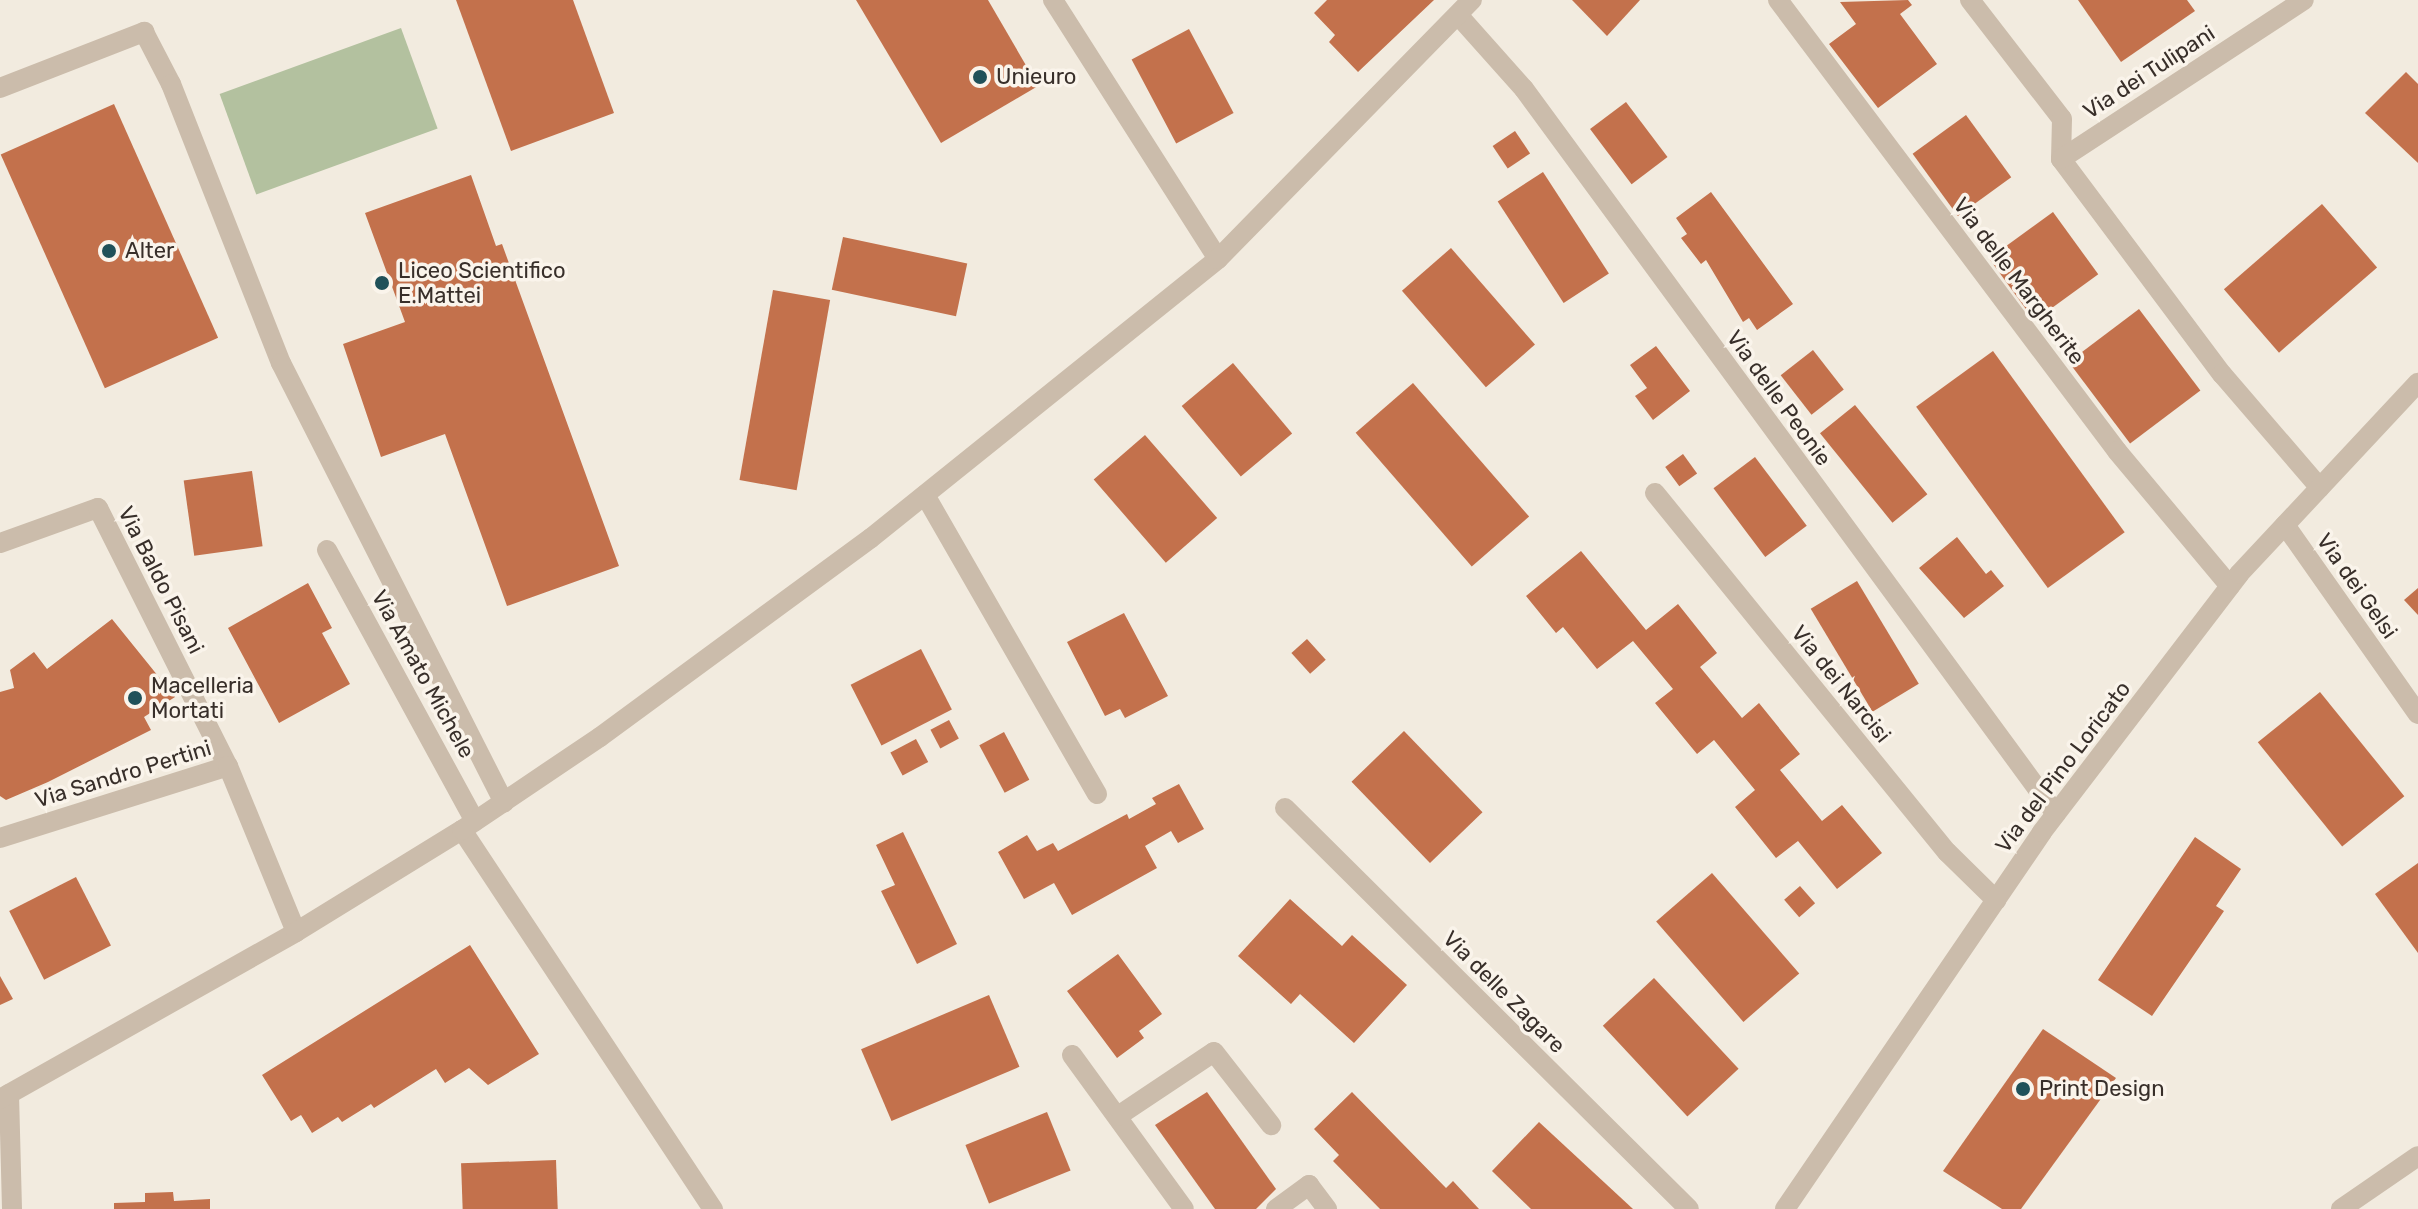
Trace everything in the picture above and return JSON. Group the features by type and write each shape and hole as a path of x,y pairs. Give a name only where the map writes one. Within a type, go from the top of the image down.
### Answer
{"street":[{"path":"1053,0 1218,259"},
{"name":"Via delle Margherite","path":"1778,0 2117,451 2230,586"},
{"path":"1970,0 2062,119 2061,159 2222,374 2320,488"},
{"name":"Via dei Tulipani","path":"2061,159 2304,0"},
{"path":"12,1209 4,1096 296,932 469,826 925,495 1218,259 1465,7"},
{"name":"Via delle Peonie","path":"1465,7 2056,814"},
{"path":"0,88 144,32 171,84 281,363 504,803"},
{"name":"Via del Pino Loricato","path":"1785,1209 2056,814 2230,586 2418,383"},
{"name":"Via dei Narcisi","path":"1655,493 1947,852 1996,900"},
{"path":"925,495 1097,794"},
{"name":"Via Baldo Pisani","path":"0,543 98,508 228,766"},
{"name":"Via dei Gelsi","path":"2285,525 2418,714"},
{"name":"Via Amato Michele","path":"327,550 469,826 713,1209"},
{"name":"Via Sandro Pertini","path":"0,838 228,766 296,932"},
{"name":"Via delle Zagare","path":"1285,808 1689,1209"},
{"path":"1118,1116 1214,1052 1271,1125"},
{"path":"1072,1055 1184,1209"},
{"path":"2341,1209 2418,1156"},
{"path":"1276,1209 1309,1185 1327,1209"}],"green space":[{"path":"401,28 438,129 256,195 220,94"}],"building":[{"path":"456,0 573,0 614,113 511,151"},
{"path":"856,0 988,0 1038,86 941,143"},
{"path":"1327,0 1434,0 1358,72 1329,42 1335,35 1314,13"},
{"path":"1572,0 1640,0 1607,36"},
{"path":"1908,0 1912,5 1900,14 1937,64 1878,108 1829,44 1856,24 1840,2"},
{"path":"2078,0 2187,0 2195,11 2121,62"},
{"path":"1189,29 1234,113 1176,143 1132,60"},
{"path":"2406,72 2418,84 2418,163 2365,113"},
{"path":"1626,102 1668,157 1632,184 1590,129"},
{"name":"Alter","path":"114,104 218,338 105,388 1,154"},
{"path":"1966,115 2011,177 1958,216 1913,154"},
{"path":"1515,131 1530,153 1508,168 1493,146"},
{"path":"1543,172 1609,273 1564,303 1498,201"},
{"path":"471,175 496,246 502,244 619,566 507,606 445,434 381,457 343,344 405,322 365,213"},
{"path":"1711,192 1793,304 1757,330 1749,318 1743,322 1706,260 1701,264 1681,238 1687,234 1676,218"},
{"path":"2322,204 2377,267 2279,353 2224,289"},
{"path":"2053,212 2098,274 2034,321 1989,258"},
{"path":"843,237 967,263 956,316 832,290"},
{"path":"1451,248 1535,345 1486,387 1402,291"},
{"path":"773,290 830,300 797,490 739,480"},
{"path":"2139,309 2200,390 2130,443 2069,362"},
{"path":"1656,346 1690,391 1653,420 1635,396 1647,388 1630,365"},
{"path":"1813,350 1844,389 1811,415 1781,375"},
{"path":"1993,351 2125,532 2048,588 1916,407"},
{"path":"1233,363 1292,433 1241,477 1182,406"},
{"path":"1413,383 1529,517 1472,566 1356,433"},
{"path":"1855,405 1927,494 1892,523 1820,433"},
{"path":"1145,435 1217,518 1166,563 1094,480"},
{"path":"1683,454 1697,473 1679,486 1665,467"},
{"path":"1755,457 1807,526 1765,557 1713,488"},
{"path":"252,471 263,546 194,556 184,481"},
{"path":"1957,537 1986,574 1991,570 2004,586 1964,618 1919,568"},
{"path":"1581,551 1646,630 1678,604 1717,653 1700,667 1742,718 1759,703 1800,754 1780,770 1822,821 1842,805 1882,853 1837,889 1798,841 1776,858 1735,807 1755,790 1714,740 1697,754 1655,703 1673,689 1633,641 1597,669 1563,627 1556,633 1526,596"},
{"path":"1857,581 1919,684 1873,712 1811,609"},
{"path":"308,583 332,628 322,633 350,684 279,723 228,628"},
{"path":"2418,588 2418,615 2404,600"},
{"path":"1124,613 1168,696 1125,718 1120,709 1105,716 1067,642"},
{"path":"112,619 175,697 144,717 151,730 6,800 0,796 0,692 14,688 10,670 34,652 47,669"},
{"path":"1307,639 1326,660 1310,674 1291,653"},
{"path":"921,649 952,710 881,745 851,685"},
{"path":"2320,692 2404,796 2342,846 2258,742"},
{"path":"949,720 959,739 940,748 930,730"},
{"path":"1404,731 1482,812 1430,863 1351,782"},
{"path":"1004,732 1029,780 1005,793 979,745"},
{"path":"916,739 928,762 903,776 890,753"},
{"path":"1179,784 1204,829 1178,843 1171,831 1145,846 1157,868 1072,915 1054,883 1024,899 998,852 1027,835 1037,851 1053,843 1058,851 1127,814 1129,819 1156,804 1152,798"},
{"path":"903,832 957,944 917,964 881,891 895,885 876,845"},
{"path":"2195,837 2241,869 2216,906 2224,911 2152,1016 2098,980"},
{"path":"2418,863 2418,953 2375,894"},
{"path":"1712,873 1799,973 1743,1022 1656,922"},
{"path":"76,877 111,946 44,980 9,911"},
{"path":"1800,886 1815,903 1799,917 1784,900"},
{"path":"1290,899 1342,946 1352,935 1407,985 1354,1043 1300,994 1291,1004 1238,956"},
{"path":"470,945 539,1054 488,1085 469,1068 445,1083 436,1069 374,1108 371,1104 342,1122 338,1117 312,1133 301,1115 291,1121 262,1075"},
{"path":"1118,954 1162,1014 1139,1031 1144,1038 1117,1058 1067,991"},
{"path":"0,976 13,999 0,1005"},
{"path":"1654,978 1739,1069 1687,1116 1603,1026"},
{"path":"989,995 1019,1067 892,1121 861,1049"},
{"path":"2043,1029 2116,1078 2021,1209 2002,1209 1943,1171"},
{"path":"1207,1092 1276,1189 1256,1209 1215,1209 1155,1125"},
{"path":"1352,1092 1446,1188 1453,1181 1479,1209 1380,1209 1333,1161 1339,1155 1314,1129"},
{"path":"1047,1112 1071,1170 989,1203 965,1145"},
{"path":"1539,1122 1633,1209 1531,1209 1492,1171"},
{"path":"556,1160 558,1209 463,1209 461,1163"},
{"path":"173,1192 174,1201 210,1199 210,1209 114,1209 114,1203 145,1202 145,1193"}],"place":[{"name":"Unieuro","path":"980,77"},
{"name":"Alter","path":"109,251"},
{"name":"Liceo Scientifico E.Mattei","path":"382,283"},
{"name":"Macelleria Mortati","path":"135,698"},
{"name":"Print Design","path":"2023,1089"}]}
